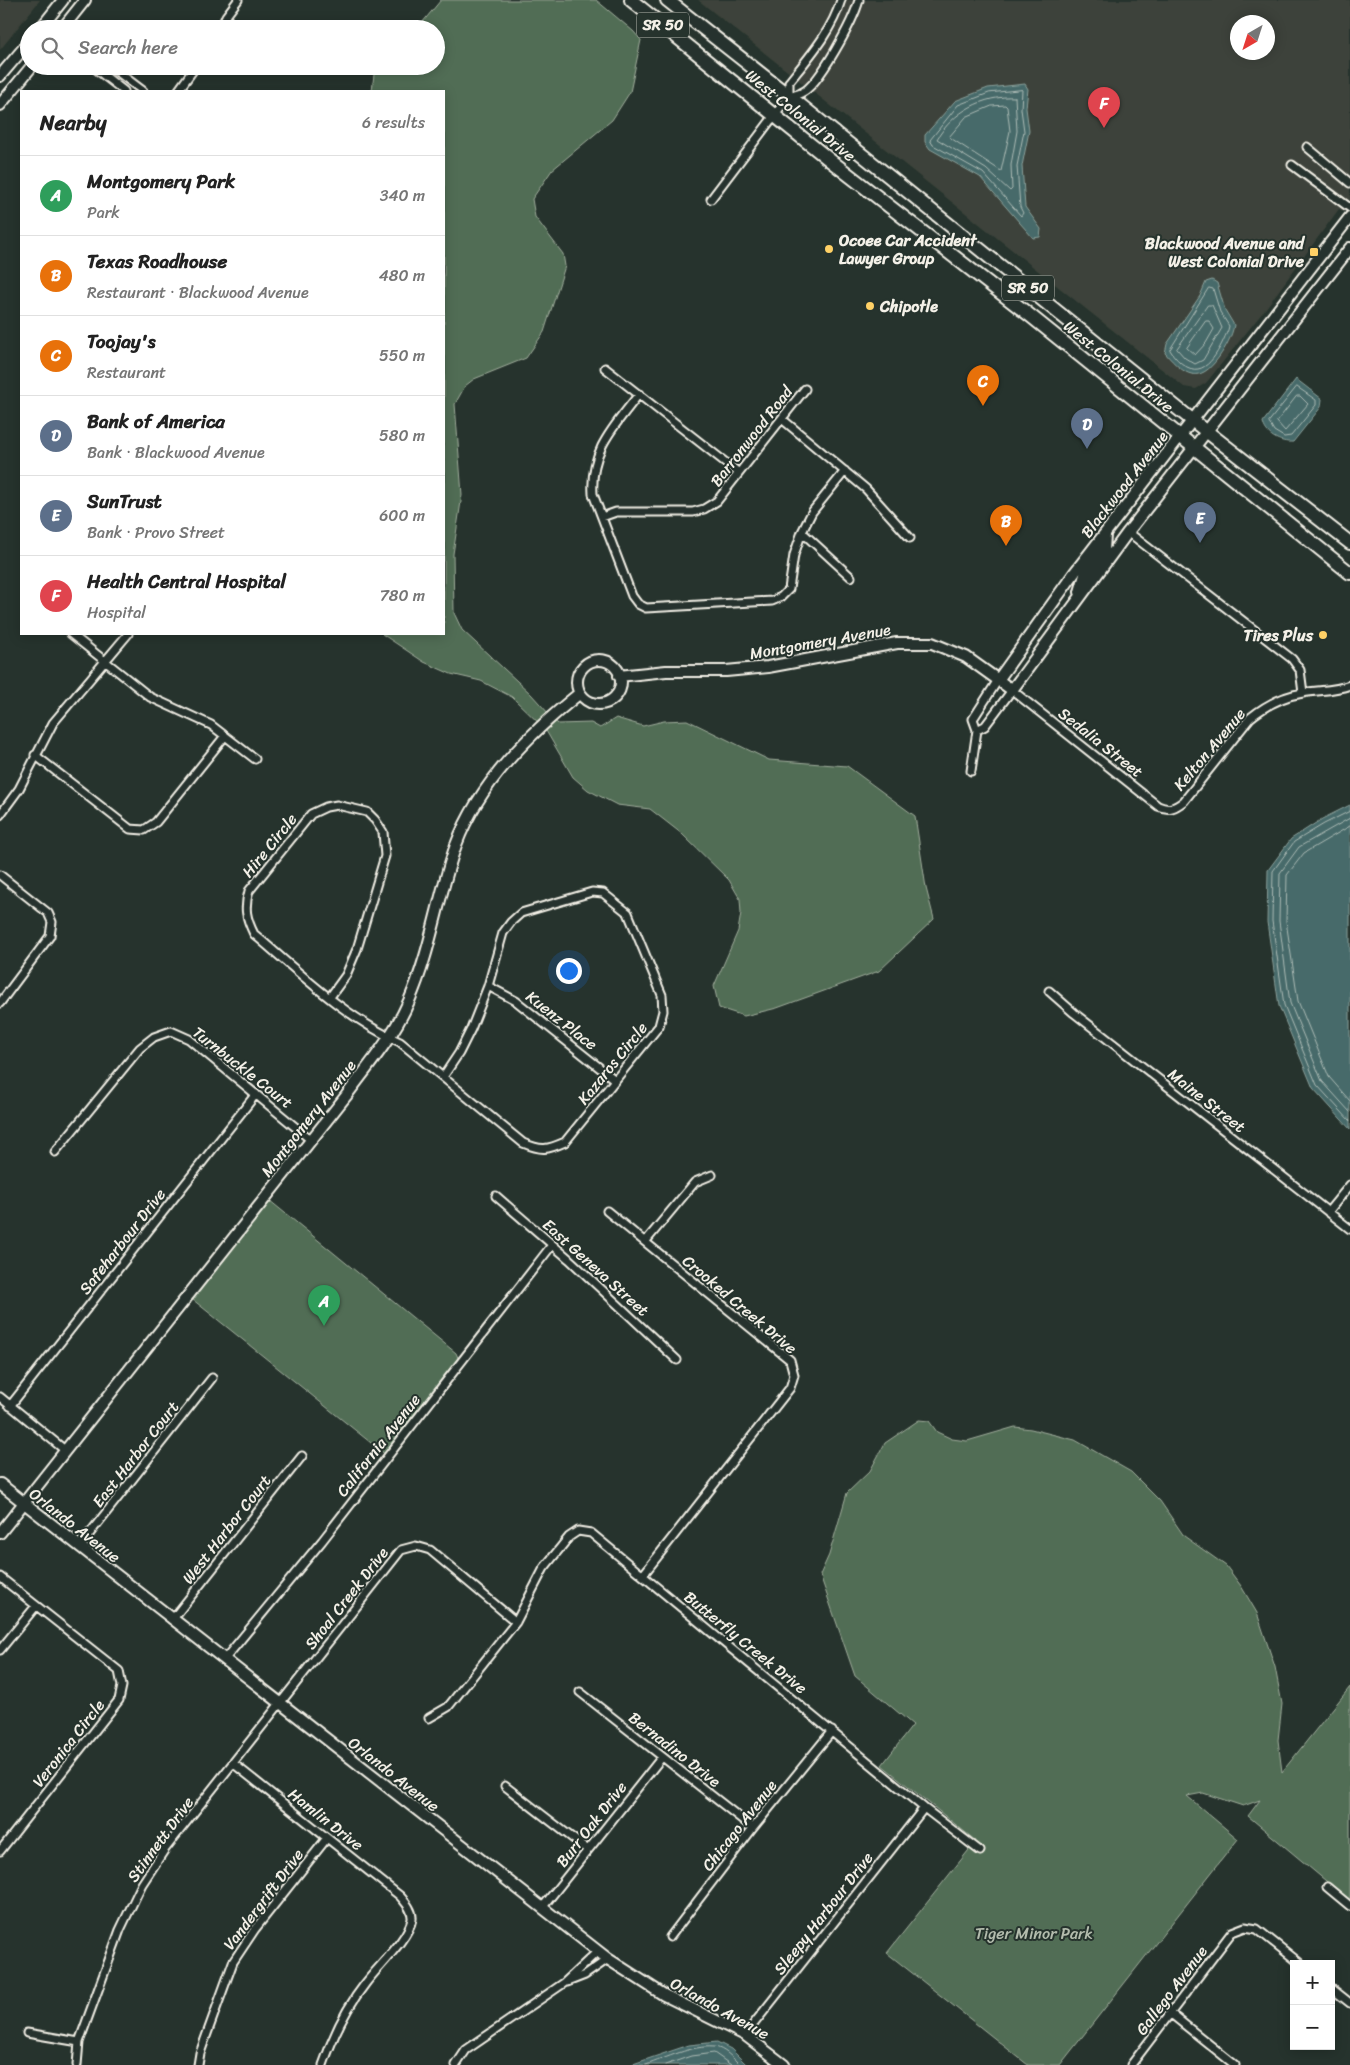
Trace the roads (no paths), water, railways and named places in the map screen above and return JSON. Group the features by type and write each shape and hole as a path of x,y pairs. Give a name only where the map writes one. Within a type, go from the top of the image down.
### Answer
{"highway":[{"name":"West Colonial Drive","path":"632,0 1032,317 1350,573"},
{"name":"West Colonial Drive","path":"667,0 1207,432 1350,543"}],"street":[{"path":"48,20 63,0"},
{"path":"69,20 85,0"},
{"path":"224,20 238,0"},
{"path":"711,198 789,96 789,82 814,51 837,12 841,0"},
{"path":"789,96 803,93 825,67 854,18 859,0"},
{"path":"0,76 20,53"},
{"path":"0,105 25,75"},
{"path":"104,75 123,90"},
{"path":"122,75 142,90"},
{"path":"179,90 190,75"},
{"path":"1307,147 1350,183"},
{"path":"1292,165 1350,208"},
{"name":"Blackwood Avenue","path":"971,771 977,730 973,719 998,680 1192,420 1350,217"},
{"name":"Blackwood Avenue","path":"977,730 985,726 1128,532 1350,248"},
{"path":"605,368 739,473"},
{"name":"Barronwood Road","path":"602,517 616,512 694,512 704,509 717,501 805,389"},
{"path":"639,394 601,444 592,476 594,494 632,596 638,604 646,608 772,601 776,599 789,589 794,555 802,532 812,512 844,471"},
{"path":"782,419 866,489 910,538"},
{"path":"802,532 851,577"},
{"path":"1128,532 1292,659 1300,670 1303,693"},
{"path":"1078,598 1085,575 1104,550 1105,535"},
{"path":"73,635 150,697 202,721 255,759"},
{"path":"0,815 19,789 53,723 127,635"},
{"name":"Montgomery Avenue","path":"620,676 666,671 726,671 768,667 897,643 932,643 966,657 1012,690"},
{"path":"604,661 611,664 620,676 619,689 610,701 598,704 591,703 580,693 577,686 580,671 592,662 604,661"},
{"name":"Kelton Avenue","path":"1175,808 1184,801 1250,718 1263,707 1303,693 1337,690 1350,685"},
{"name":"Sedalia Street","path":"1012,690 1158,806 1166,809 1175,808"},
{"name":"Montgomery Avenue","path":"0,1533 311,1140 389,1037 409,1002 427,949 456,844 471,813 490,784 536,729 580,693"},
{"path":"35,755 130,829 144,830 156,822 225,736"},
{"name":"Hire Circle","path":"330,997 346,975 357,949 385,856 384,832 375,820 367,812 337,805 326,807 311,814 250,892 245,906 247,920 254,934 330,997 389,1037"},
{"path":"0,875 48,913 52,922 50,936 0,1003"},
{"name":"Kazaros Circle","path":"389,1037 400,1042 523,1143 539,1149 550,1148 565,1142 659,1026 663,1011 662,995 628,913 603,893 592,892 522,913 503,933 488,986 459,1053 444,1077"},
{"name":"Kuenz Place","path":"488,986 516,1001 615,1080"},
{"name":"Maine Street","path":"1049,991 1074,1013 1350,1229"},
{"name":"Turnbuckle Court","path":"56,1152 140,1048 154,1037 171,1032 189,1040 311,1140"},
{"name":"Safeharbour Drive","path":"10,1406 256,1094"},
{"path":"645,1242 695,1182 712,1175"},
{"path":"1328,1212 1350,1186"},
{"name":"East Geneva Street","path":"496,1196 677,1360"},
{"name":"Crooked Creek Drive","path":"607,1211 790,1360 794,1375 790,1388 643,1576"},
{"name":"California Avenue","path":"224,1660 322,1541 552,1245"},
{"name":"East Harbor Court","path":"79,1547 212,1378"},
{"path":"0,1397 66,1451"},
{"name":"West Harbor Court","path":"172,1620 302,1456"},
{"name":"Orlando Avenue","path":"0,1484 597,1952 664,1995 745,2035 784,2065"},
{"name":"Butterfly Creek Drive","path":"516,1622 544,1568 569,1537 578,1531 591,1533 832,1730 924,1808 980,1851"},
{"name":"Shoal Creek Drive","path":"281,1705 401,1550 416,1546 430,1550 516,1622"},
{"name":"Veronica Circle","path":"0,1577 119,1671 122,1686 119,1700 0,1851"},
{"path":"0,1650 36,1606"},
{"path":"429,1718 448,1707 516,1622"},
{"name":"Bernadino Drive","path":"580,1692 753,1828"},
{"name":"Stinnett Drive","path":"77,2065 79,2042 120,1930 142,1884 166,1850 281,1705"},
{"name":"Chicago Avenue","path":"670,1937 753,1828 832,1730"},
{"name":"Burr Oak Drive","path":"542,1908 662,1757"},
{"name":"Hamlin Drive","path":"234,1764 400,1896 411,1910 412,1919 403,1936 364,1984 342,2018 323,2065"},
{"path":"505,1786 588,1850"},
{"name":"Sleepy Harbour Drive","path":"745,2035 924,1808"},
{"name":"Vandergrift Drive","path":"198,2065 233,1962 255,1929 327,1838"},
{"path":"1327,1886 1350,1906"},
{"name":"Gallego Avenue","path":"1131,2065 1232,1932 1245,1927 1257,1928 1296,1960"},
{"path":"456,2065 466,2050 564,1983 597,1952"},
{"path":"564,1983 585,1975 608,1959"},
{"path":"1335,1991 1350,2003"},
{"path":"1170,2013 1235,2065"},
{"path":"27,2033 79,2042"}],"water":[{"path":"1025,84 1028,89 1026,108 1029,131 1022,166 1025,207 1041,229 1040,237 1033,238 980,177 930,149 925,142 925,135 955,101 988,88"},
{"path":"1212,280 1217,283 1225,310 1234,325 1226,345 1212,366 1198,374 1192,374 1179,367 1165,353 1167,344 1200,296 1206,282"},
{"path":"1296,379 1322,399 1321,407 1293,442 1278,440 1267,431 1263,422"},
{"path":"1350,805 1350,1129 1313,1088 1279,1006 1267,922 1268,870 1291,839 1322,819"},
{"path":"717,2042 731,2049 747,2065 630,2065 689,2045"}],"place":[{"name":"Health Central Hospital","path":"1104,128"},
{"name":"Ocoee Car Accident Lawyer Group","path":"829,249"},
{"name":"Blackwood Avenue and West Colonial Drive","path":"1314,252"},
{"name":"Chipotle","path":"870,306"},
{"name":"Toojay's","path":"983,406"},
{"name":"Bank of America","path":"1087,449"},
{"name":"SunTrust","path":"1200,543"},
{"name":"Texas Roadhouse","path":"1006,546"},
{"name":"Tires Plus","path":"1323,635"},
{"name":"Montgomery Park","path":"324,1326"}],"park label":[{"name":"Tiger Minor Park","path":"1034,1933"}]}
